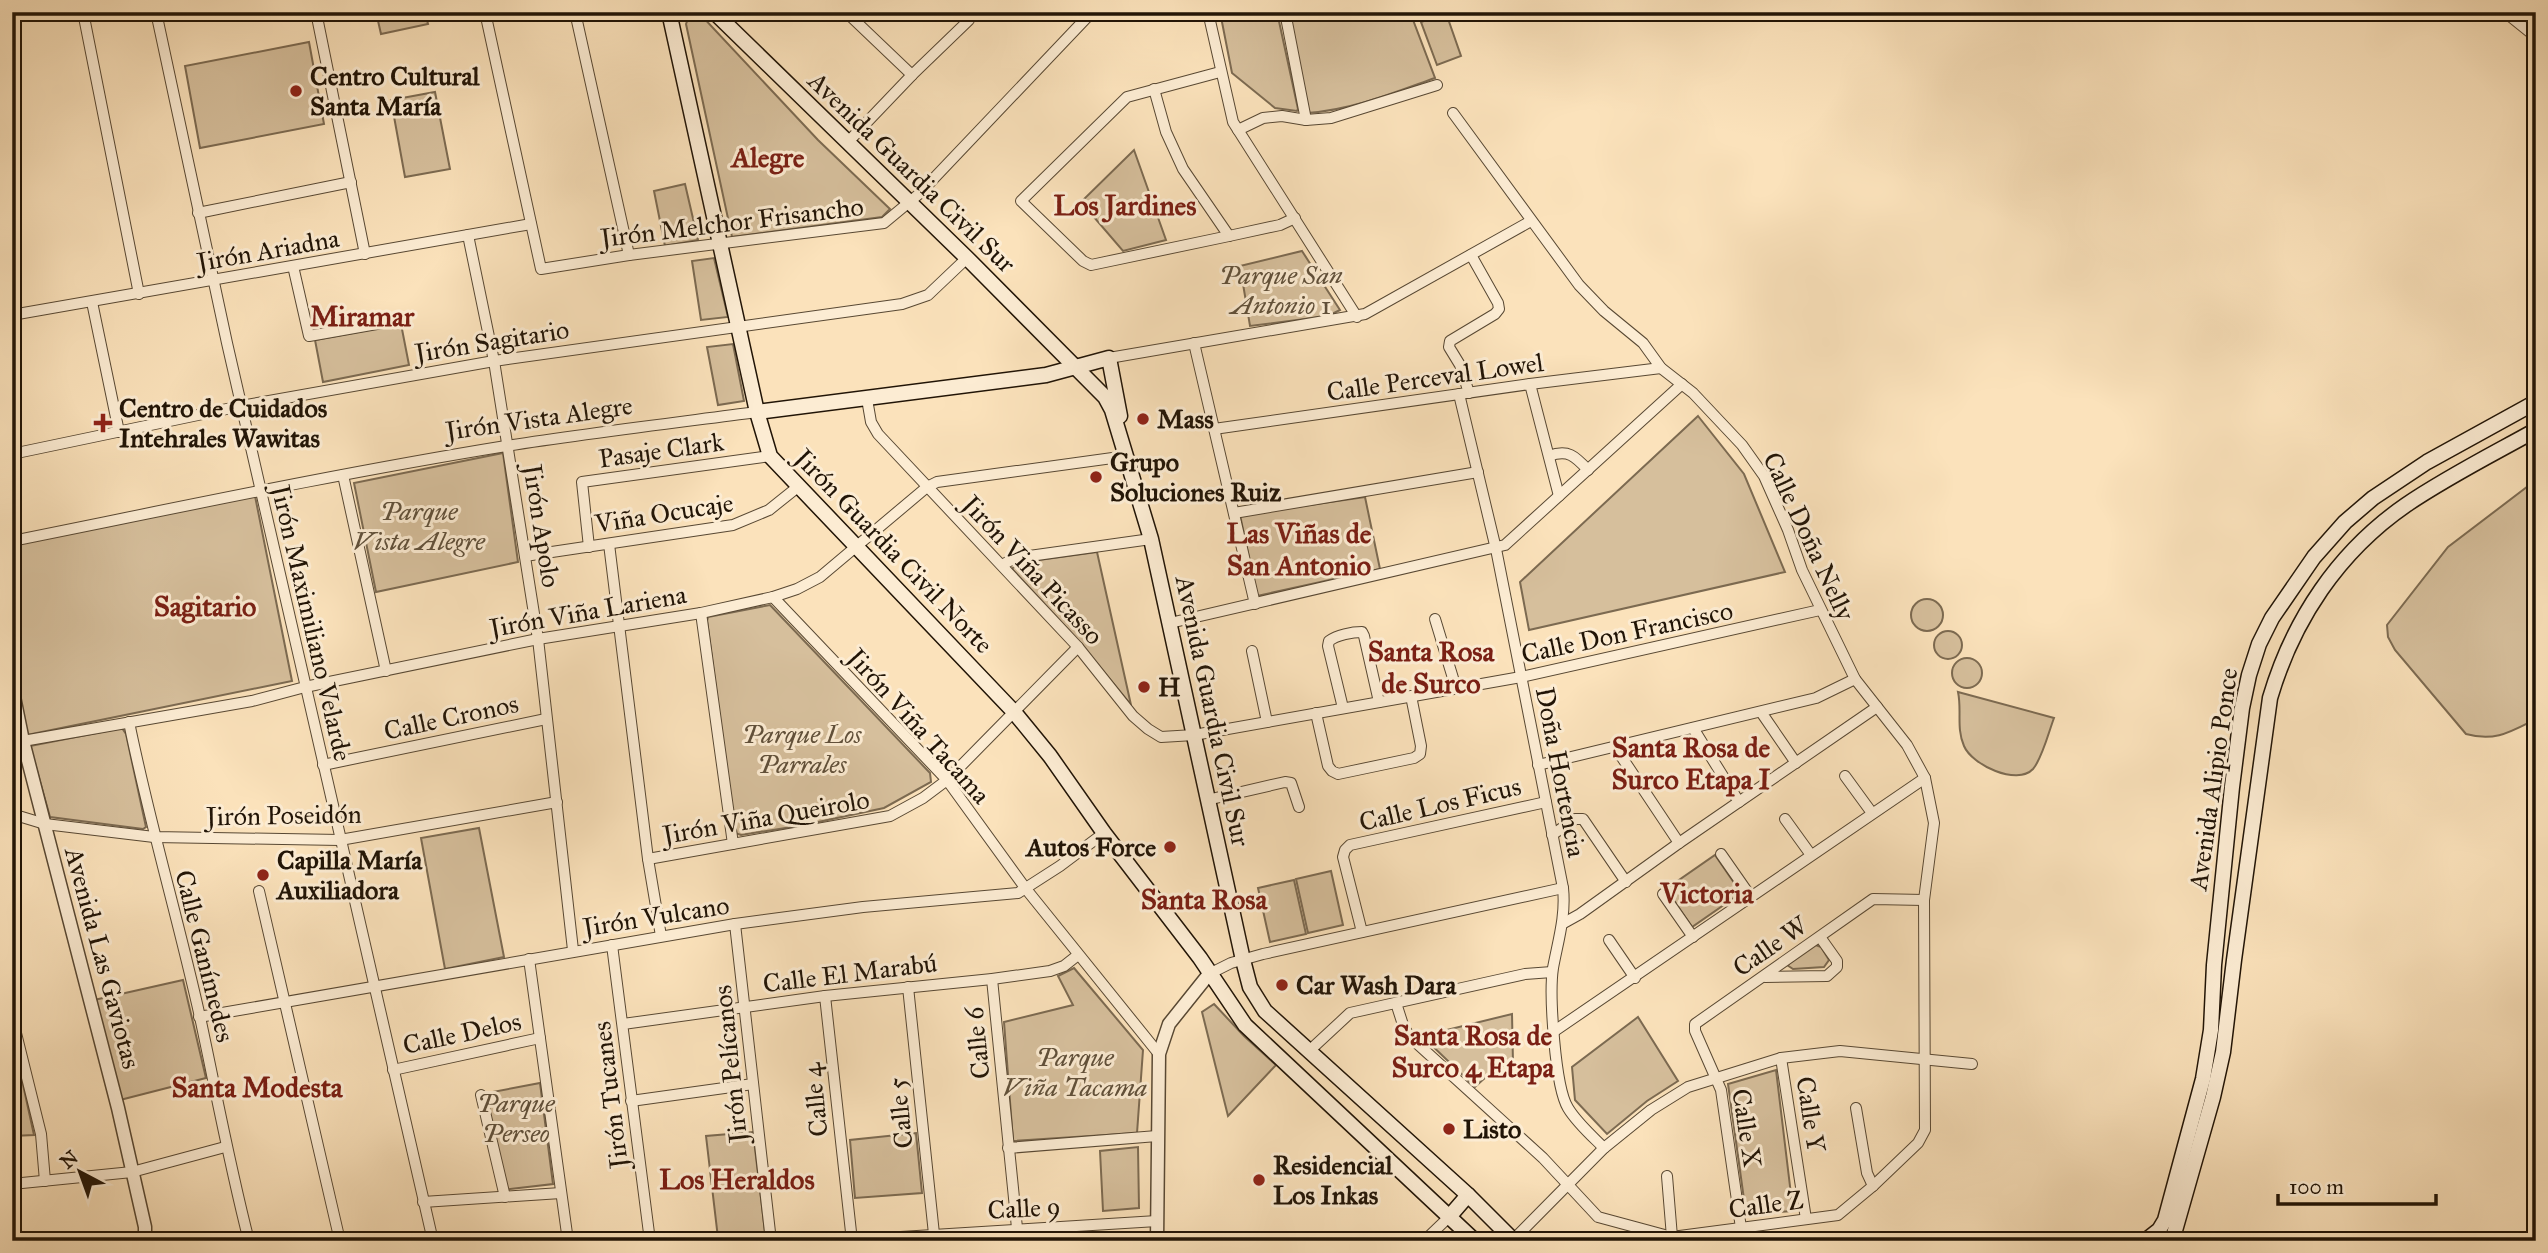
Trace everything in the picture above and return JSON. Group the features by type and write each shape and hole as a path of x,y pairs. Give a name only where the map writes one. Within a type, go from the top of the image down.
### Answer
{"main road":[{"name":"Jirón Guardia Civil Norte","path":"669,12 757,412 770,456 1014,712 1050,756 1200,958 1245,1025 1449,1217"},
{"name":"Avenida Guardia Civil Sur","path":"714,12 967,258 1105,397 1112,410 1151,538 1250,987 1259,1004 1308,1052 1468,1195 1513,1240"},
{"name":"Avenida Guardia Civil Sur","path":"1109,358 1127,456"},
{"path":"1076,368 1109,358"},
{"name":"Jirón Vista Alegre","path":"757,412 1046,375 1076,368"},
{"name":"Avenida Alipio Ponce","path":"2146,1241 2159,1230 2165,1220 2203,1079 2211,1030 2214,965 2230,800 2242,708 2259,644 2294,584 2345,522 2392,484 2536,402"},
{"name":"Avenida Alipio Ponce","path":"2172,1241 2223,1052 2270,698 2279,667 2294,632 2344,559 2370,533 2406,505 2536,430"},
{"path":"2392,484 2406,505"},
{"path":"1368,1142 1386,1122"},
{"path":"1468,1195 1449,1217 1475,1241"}],"street":[{"path":"83,12 139,294"},
{"name":"Jirón Maximiliano Velarde","path":"156,12 241,406 433,1241"},
{"path":"316,12 365,254"},
{"path":"485,12 531,224"},
{"path":"575,12 629,255"},
{"path":"845,12 912,75"},
{"name":"Jirón Melchor Frisancho","path":"531,224 541,269 629,255 880,224 910,202 1093,12"},
{"path":"1208,12 1230,113 1238,130 1357,317"},
{"path":"1285,12 1306,120"},
{"path":"2505,12 2536,37"},
{"path":"847,143 969,20 967,14"},
{"path":"1220,72 1127,97 1021,201 1083,261 1091,265 1280,225 1295,218"},
{"path":"1238,130 1263,118 1282,116 1306,120 1352,113 1437,85"},
{"path":"1153,89 1166,132 1183,169 1229,236"},
{"name":"Calle Doña Nelly","path":"1453,113 1579,285 1604,311 1643,342 1661,368 1682,384 1742,445 1764,476 1820,610 1855,679 1907,745 1925,778 1934,823 1924,900 1926,1060"},
{"path":"198,213 351,182"},
{"path":"1109,358 1357,317 1531,221"},
{"name":"Jirón Ariadna","path":"12,316 531,224"},
{"name":"Jirón Apolo","path":"468,235 494,361 538,639 573,950"},
{"name":"Doña Hortencia","path":"1471,255 1499,309 1450,341 1449,347 1461,365 1478,472 1496,549 1563,888 1562,924 1552,972 1553,1032 1566,1105 1604,1148"},
{"name":"Jirón Sagitario","path":"12,454 241,406 494,361 902,304 917,300 940,285 967,258"},
{"path":"293,266 309,336 405,319"},
{"path":"92,302 119,432"},
{"path":"1194,343 1255,604"},
{"name":"Calle Perceval Lowel","path":"1214,429 1661,368"},
{"path":"1531,384 1559,496"},
{"path":"1170,623 1505,545 1682,384"},
{"name":"Jirón Viña Picasso","path":"867,399 874,428 1078,647 1133,716 1161,737 1194,735"},
{"name":"Jirón Vista Alegre","path":"12,541 260,490 508,446 757,412"},
{"path":"1549,456 1559,452 1574,455 1588,470"},
{"name":"Pasaje Clark","path":"589,547 582,482 770,456"},
{"name":"Jirón Viña Lariena","path":"23,741 252,701 305,687 538,639 701,613 773,597 797,589 820,576 927,487 950,479 1127,456"},
{"path":"1234,513 1478,472"},
{"path":"343,475 386,671"},
{"name":"Viña Ocucaje","path":"525,556 746,522 776,505 799,486"},
{"path":"1002,565 1015,558 1151,538"},
{"path":"609,544 648,859 661,936"},
{"name":"Jirón Viña Tacama","path":"773,597 947,780 1026,889 1159,1054"},
{"name":"Calle Don Francisco","path":"1194,735 1521,677 1820,610"},
{"path":"701,613 733,844"},
{"path":"1434,618 1456,688"},
{"path":"1343,708 1328,646 1329,641 1357,632 1362,632 1364,636 1379,702"},
{"name":"Jirón Viña Queirolo","path":"648,859 890,816 923,798 947,780 1078,647"},
{"path":"1252,651 1268,722"},
{"path":"1538,765 1816,698 1855,679"},
{"name":"Avenida Las Gaviotas","path":"12,687 23,741 118,1108 145,1227 145,1241"},
{"path":"1317,713 1328,766 1338,774 1414,758 1420,754 1421,746 1411,696"},
{"path":"1562,924 1877,707"},
{"path":"1760,712 1796,763"},
{"name":"Calle Cronos","path":"323,765 547,719"},
{"name":"Calle Ganímedes","path":"129,722 154,837 200,1017 225,1147 249,1241"},
{"path":"1693,728 1739,802"},
{"path":"1615,747 1679,843"},
{"path":"1844,776 1872,813"},
{"path":"1553,1032 1925,778"},
{"path":"1207,800 1285,782 1291,783 1294,788 1299,807"},
{"name":"Jirón Poseidón","path":"12,814 45,824 154,837 340,840 557,802"},
{"name":"Calle Los Ficus","path":"1362,932 1343,857 1350,845 1546,802"},
{"path":"1552,835 1575,819 1583,819 1626,882"},
{"path":"1785,819 1811,855"},
{"name":"Jirón Vulcano","path":"200,1017 573,950 735,924 863,907 1011,894 1026,889 1104,832"},
{"path":"1721,855 1751,897"},
{"path":"1157,1241 1159,1054 1169,1024 1209,974 1243,960 1563,888"},
{"path":"259,891 340,1241"},
{"path":"1663,894 1693,937"},
{"name":"Calle W","path":"1716,1076 1695,1031 1695,1024 1872,899 1924,900"},
{"name":"Jirón Pelícanos","path":"735,924 771,1241"},
{"path":"1763,978 1827,976 1833,973 1837,961 1820,937"},
{"path":"1609,940 1635,978"},
{"name":"Jirón Tucanes","path":"612,945 650,1241"},
{"name":"Calle El Marabú","path":"623,1024 825,996 1050,971 1064,966 1078,955"},
{"path":"529,959 568,1241"},
{"path":"1308,1052 1350,1013 1525,974 1552,972"},
{"name":"Calle 6","path":"992,979 1017,1228"},
{"name":"Calle 5","path":"908,987 934,1234"},
{"name":"Calle 4","path":"825,996 852,1240"},
{"name":"Calle Z","path":"1396,1003 1404,1028 1411,1038 1543,1158 1598,1217 1672,1237 1838,1215 1874,1186 1923,1137 1926,1060"},
{"path":"12,1017 41,1134 45,1181"},
{"name":"Calle Delos","path":"393,1070 540,1038"},
{"path":"1513,1240 1604,1148 1651,1110 1688,1087 1716,1076 1782,1058 1840,1051 1972,1063"},
{"name":"Calle Y","path":"1782,1058 1806,1219"},
{"name":"Calle X","path":"1716,1076 1721,1090 1741,1228"},
{"path":"631,1101 753,1084"},
{"path":"481,1095 505,1197"},
{"path":"1856,1108 1867,1173 1874,1186"},
{"path":"1008,1148 1157,1136"},
{"path":"12,1184 132,1172 225,1147"},
{"path":"1667,1176 1672,1237"},
{"path":"423,1202 561,1193"},
{"path":"1424,1241 1449,1217"},
{"name":"Calle 9","path":"852,1240 1157,1221"}],"green space":[{"path":"376,12 425,12 428,24 381,34"},
{"path":"1220,12 1277,12 1297,111 1275,108 1232,73"},
{"path":"1287,12 1410,12 1435,78 1356,105 1307,113"},
{"path":"1446,13 1461,56 1437,65 1421,22"},
{"path":"694,14 700,14 818,140 890,209 882,217 732,237 686,24"},
{"path":"309,42 324,124 200,148 185,66"},
{"path":"435,92 450,169 405,177 391,100"},
{"path":"1134,150 1166,240 1123,251 1081,202"},
{"path":"685,184 698,240 665,246 654,191"},
{"name":"Parque San Antonio 1","path":"1302,251 1340,310 1328,316 1250,326 1240,266"},
{"path":"714,258 728,317 701,320 692,261"},
{"path":"401,324 409,365 323,382 315,340"},
{"path":"733,344 744,401 718,405 707,347"},
{"path":"1698,416 1744,474 1785,572 1529,630 1520,582"},
{"name":"Parque Vista Alegre","path":"503,453 518,562 376,592 354,483"},
{"path":"2536,480 2536,719 2510,732 2494,736 2466,734 2395,650 2388,637 2387,625 2448,547"},
{"path":"255,496 292,681 27,735 12,660 12,545"},
{"path":"1365,497 1380,569 1257,596 1240,515"},
{"path":"1097,552 1131,705 1075,637 1012,569 1017,563"},
{"path":"1927,599 1939,603 1943,615 1939,627 1927,631 1915,627 1911,615 1915,603"},
{"name":"Parque Los Parrales","path":"770,605 930,773 931,782 884,808 804,825 741,835 735,833 707,621 708,617"},
{"path":"1948,631 1958,635 1962,645 1958,655 1948,659 1938,655 1934,645 1938,635"},
{"path":"1967,658 1977,663 1982,673 1977,683 1967,688 1957,683 1952,673 1957,663"},
{"path":"1958,692 2054,718 2033,769 2026,774 2006,774 1985,766 1969,753 1960,733"},
{"path":"122,728 126,734 146,827 143,829 50,817 30,746"},
{"path":"479,828 504,957 445,969 421,838"},
{"path":"1715,855 1741,893 1692,927 1666,889"},
{"path":"1331,871 1343,925 1308,933 1296,879"},
{"path":"1294,880 1306,934 1270,942 1258,888"},
{"path":"1813,944 1821,947 1829,960 1824,967 1793,969 1787,965"},
{"name":"Parque Viña Tacama","path":"1074,968 1143,1050 1137,1133 1013,1141 1004,1022 1073,1005 1058,976"},
{"path":"183,980 206,1078 120,1100 94,1000"},
{"path":"1214,1004 1276,1065 1228,1116 1202,1012"},
{"path":"1512,1014 1513,1063 1497,1067 1475,1087 1422,1036"},
{"path":"1638,1017 1678,1081 1647,1101 1607,1134 1575,1100 1572,1067"},
{"path":"1776,1070 1793,1211 1746,1214 1728,1084"},
{"path":"22,1080 34,1135 12,1136 12,1082"},
{"name":"Parque Perseo","path":"540,1083 553,1184 502,1190 482,1094"},
{"path":"753,1132 766,1240 718,1238 706,1136"},
{"path":"916,1133 922,1193 855,1198 850,1140"},
{"path":"1138,1147 1139,1208 1103,1211 1100,1151"}],"place":[{"name":"Centro Cultural Santa María","path":"296,91"},
{"name":"Mass","path":"1143,419"},
{"name":"Centro de Cuidados Intehrales Wawitas","path":"103,423"},
{"name":"Grupo Soluciones Ruiz","path":"1096,477"},
{"name":"H","path":"1144,687"},
{"name":"Autos Force","path":"1170,847"},
{"name":"Capilla María Auxiliadora","path":"263,875"},
{"name":"Car Wash Dara","path":"1282,985"},
{"name":"Listo","path":"1449,1129"},
{"name":"Residencial Los Inkas","path":"1259,1180"}],"district":[{"name":"Alegre","path":"768,157"},
{"name":"Los Jardines","path":"1125,205"},
{"name":"Miramar","path":"362,316"},
{"name":"Las Viñas de San Antonio","path":"1299,549"},
{"name":"Sagitario","path":"205,606"},
{"name":"Santa Rosa de Surco","path":"1431,667"},
{"name":"Santa Rosa de Surco Etapa I","path":"1691,763"},
{"name":"Victoria","path":"1707,893"},
{"name":"Santa Rosa","path":"1204,899"},
{"name":"Santa Rosa de Surco 4 Etapa","path":"1473,1051"},
{"name":"Santa Modesta","path":"257,1087"},
{"name":"Los Heraldos","path":"737,1179"}]}
